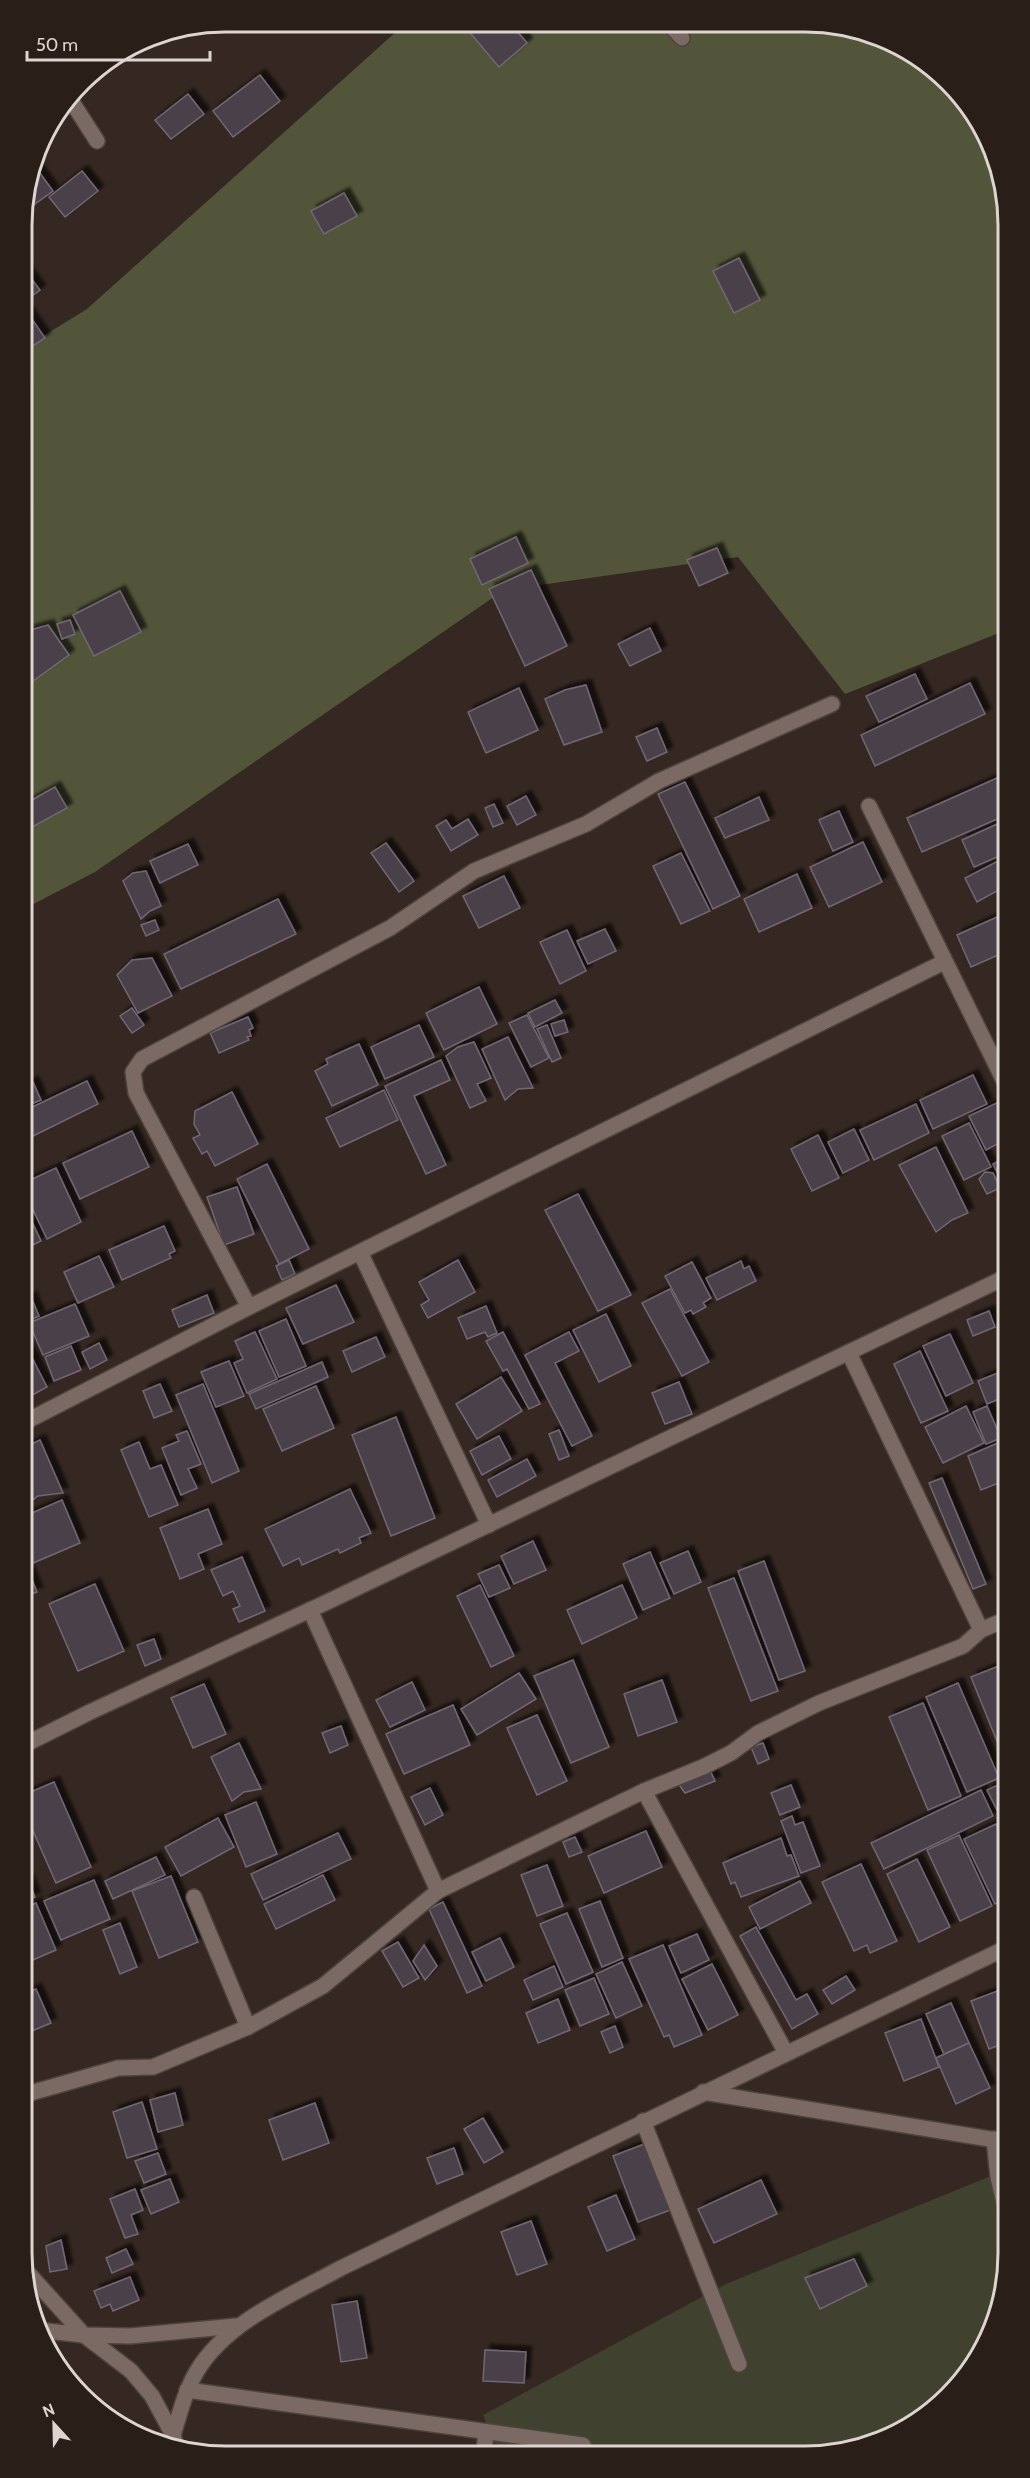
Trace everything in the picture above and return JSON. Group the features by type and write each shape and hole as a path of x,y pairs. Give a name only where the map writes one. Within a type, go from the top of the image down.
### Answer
{"street":[{"path":"676,32 682,38"},
{"path":"73,104 97,141"},
{"path":"249,1307 136,1093 133,1072 142,1059 390,928 474,871 586,824 659,781 832,705"},
{"path":"869,806 999,1070"},
{"path":"32,1418 249,1307 944,962"},
{"path":"360,1252 489,1525"},
{"path":"32,1741 998,1281"},
{"path":"849,1353 981,1630"},
{"path":"310,1610 438,1891"},
{"path":"32,2093 118,2068 153,2067 248,2027 323,1986 438,1891 644,1791 730,1753 758,1733 819,1703 963,1646 981,1630 998,1622"},
{"path":"644,1791 786,2053"},
{"path":"194,1897 248,2027"},
{"path":"176,2440 187,2390 198,2369 236,2326 342,2268 998,1952"},
{"path":"703,2092 998,2140"},
{"path":"644,2121 739,2364"},
{"path":"33,2279 84,2335 131,2371 152,2396 174,2439"},
{"path":"48,2331 130,2336 236,2326"},
{"path":"187,2390 583,2445"},
{"path":"485,2446 486,2432"}],"green space":[{"path":"396,32 805,32 843,35 867,42 891,51 913,64 942,88 973,128 992,175 999,225 999,633 845,694 738,557 504,590 95,872 32,905 32,343 87,309"},
{"path":"998,2173 998,2266 995,2291 984,2327 973,2350 951,2381 923,2407 902,2421 855,2440 830,2445 496,2446 483,2415 726,2284"}],"building":[{"path":"469,32 518,32 527,43 499,67"},
{"path":"260,75 280,101 233,137 213,111"},
{"path":"188,94 204,114 171,139 155,120"},
{"path":"82,171 98,191 65,217 49,197"},
{"path":"39,172 53,191 33,206"},
{"path":"344,193 357,216 324,234 311,211"},
{"path":"739,258 760,300 734,313 713,271"},
{"path":"32,280 40,290 32,296"},
{"path":"32,319 45,338 32,346"},
{"path":"516,537 528,563 482,585 470,559"},
{"path":"717,548 728,573 699,586 687,560"},
{"path":"531,570 567,646 525,666 489,589"},
{"path":"120,591 141,632 94,656 73,615"},
{"path":"70,620 75,634 62,639 57,624"},
{"path":"48,625 69,655 33,681 32,680 32,630"},
{"path":"650,628 661,651 630,666 618,644"},
{"path":"915,674 927,699 879,722 866,696"},
{"path":"970,683 985,714 875,766 861,735"},
{"path":"586,685 602,732 564,745 545,699 565,690"},
{"path":"519,688 538,730 486,753 468,712"},
{"path":"657,728 667,752 647,761 636,737"},
{"path":"999,777 999,818 922,852 907,818"},
{"path":"685,782 740,896 713,909 658,794"},
{"path":"55,787 67,808 32,827 32,800"},
{"path":"526,796 536,815 517,825 507,806"},
{"path":"759,797 769,820 725,838 715,818"},
{"path":"494,804 503,823 493,827 485,808"},
{"path":"839,811 853,842 833,851 819,820"},
{"path":"468,819 478,835 451,851 436,826 446,820 452,829"},
{"path":"999,823 999,856 974,867 962,840"},
{"path":"863,842 882,882 829,907 810,867"},
{"path":"386,843 414,881 399,892 371,853"},
{"path":"188,844 198,865 160,883 150,861"},
{"path":"681,853 710,911 681,924 653,866"},
{"path":"999,861 999,890 977,902 965,878"},
{"path":"146,871 161,906 150,911 141,919 123,881 133,873"},
{"path":"797,874 812,908 759,932 744,899"},
{"path":"504,876 520,908 479,928 463,896"},
{"path":"278,899 296,934 181,989 164,954"},
{"path":"999,916 999,955 971,967 957,935"},
{"path":"155,920 159,930 146,936 141,925"},
{"path":"605,929 616,951 588,964 577,941"},
{"path":"567,930 586,971 560,984 540,942"},
{"path":"152,958 172,996 138,1013 117,975 132,960"},
{"path":"479,987 497,1024 444,1050 426,1013"},
{"path":"555,1000 562,1013 535,1027 528,1013"},
{"path":"132,1008 144,1025 132,1033 120,1016"},
{"path":"527,1015 549,1058 531,1067 509,1023"},
{"path":"248,1017 253,1028 249,1030 251,1036 247,1037 249,1040 219,1053 210,1033"},
{"path":"564,1020 568,1032 555,1036 551,1024"},
{"path":"419,1025 434,1057 385,1079 371,1047"},
{"path":"547,1025 561,1058 552,1062 537,1029"},
{"path":"508,1037 533,1088 518,1089 505,1100 482,1049"},
{"path":"474,1042 491,1078 477,1084 486,1101 470,1108 446,1056 458,1047"},
{"path":"359,1044 378,1085 332,1106 315,1071 328,1064 326,1059"},
{"path":"441,1060 450,1080 414,1096 446,1165 426,1174 385,1086"},
{"path":"973,1075 987,1104 933,1129 920,1100"},
{"path":"87,1081 98,1104 32,1137 32,1107"},
{"path":"32,1082 41,1100 32,1104"},
{"path":"384,1090 398,1120 340,1147 326,1118"},
{"path":"232,1092 258,1144 215,1166 207,1151 202,1154 193,1138 200,1135 194,1124 195,1111"},
{"path":"999,1102 999,1143 986,1150 969,1116"},
{"path":"916,1104 929,1133 874,1160 860,1130"},
{"path":"969,1123 991,1167 964,1180 942,1136"},
{"path":"854,1129 869,1160 843,1173 828,1142"},
{"path":"132,1131 149,1167 80,1199 63,1163"},
{"path":"818,1135 839,1178 812,1191 791,1149"},
{"path":"936,1147 968,1213 952,1220 936,1232 899,1165"},
{"path":"999,1161 999,1175 993,1164"},
{"path":"267,1164 309,1249 279,1264 237,1179"},
{"path":"56,1168 81,1222 47,1239 32,1208 32,1179"},
{"path":"985,1172 993,1173 999,1189 987,1194 979,1179"},
{"path":"237,1187 254,1234 224,1245 207,1197"},
{"path":"578,1194 631,1295 598,1311 545,1210"},
{"path":"32,1222 41,1241 32,1246"},
{"path":"164,1226 175,1251 169,1254 171,1258 122,1280 109,1250"},
{"path":"99,1256 114,1287 78,1303 64,1272"},
{"path":"289,1260 295,1274 282,1280 276,1266"},
{"path":"458,1260 475,1292 428,1318 421,1305 429,1300 419,1282"},
{"path":"741,1261 744,1269 749,1266 756,1281 717,1300 706,1278"},
{"path":"692,1262 711,1298 703,1303 706,1307 693,1314 691,1310 685,1313 665,1276"},
{"path":"336,1285 354,1322 303,1344 286,1308"},
{"path":"670,1289 709,1362 682,1376 642,1303"},
{"path":"207,1295 214,1313 179,1327 172,1310"},
{"path":"32,1299 39,1316 32,1319"},
{"path":"75,1304 89,1336 43,1355 32,1330 32,1322"},
{"path":"486,1306 497,1333 488,1337 485,1332 467,1339 458,1318"},
{"path":"989,1311 995,1327 973,1336 967,1320"},
{"path":"606,1314 631,1366 599,1382 573,1330"},
{"path":"286,1319 306,1366 279,1377 259,1331"},
{"path":"255,1332 277,1379 247,1393 234,1363 243,1359 235,1341"},
{"path":"503,1332 540,1404 529,1409 507,1369 503,1371 486,1341"},
{"path":"569,1332 579,1351 555,1363 592,1436 572,1446 525,1355"},
{"path":"950,1334 973,1383 946,1396 923,1346"},
{"path":"376,1337 385,1357 352,1372 343,1351"},
{"path":"99,1343 107,1360 90,1369 82,1352"},
{"path":"71,1346 81,1370 54,1381 45,1357"},
{"path":"920,1351 948,1411 921,1423 894,1364"},
{"path":"32,1358 47,1387 32,1395"},
{"path":"229,1361 244,1396 216,1407 201,1372"},
{"path":"322,1362 328,1377 256,1409 249,1394"},
{"path":"998,1373 998,1399 987,1404 978,1381"},
{"path":"501,1377 522,1411 477,1439 456,1404"},
{"path":"679,1382 692,1414 665,1424 652,1393"},
{"path":"160,1384 172,1411 154,1418 143,1391"},
{"path":"203,1384 239,1471 212,1483 176,1395"},
{"path":"316,1386 334,1428 282,1451 263,1409"},
{"path":"966,1406 984,1443 943,1463 925,1427"},
{"path":"987,1406 998,1432 998,1439 986,1444 973,1412"},
{"path":"396,1417 435,1518 391,1536 352,1435"},
{"path":"559,1430 569,1456 559,1460 549,1434"},
{"path":"187,1431 201,1464 188,1469 197,1488 181,1495 162,1448 179,1441 176,1435"},
{"path":"499,1436 511,1459 482,1475 470,1451"},
{"path":"40,1440 63,1493 38,1496 32,1501 32,1444"},
{"path":"139,1442 150,1469 161,1465 178,1505 149,1517 121,1450"},
{"path":"998,1443 998,1483 981,1490 968,1456"},
{"path":"527,1459 536,1476 497,1497 488,1480"},
{"path":"942,1478 986,1584 973,1589 929,1483"},
{"path":"350,1489 371,1533 359,1538 361,1543 340,1553 338,1549 302,1565 299,1558 283,1566 265,1529"},
{"path":"62,1500 80,1543 32,1563 32,1513"},
{"path":"208,1509 222,1544 198,1554 204,1569 180,1579 160,1528"},
{"path":"533,1541 546,1570 514,1584 501,1556"},
{"path":"688,1551 701,1582 674,1594 660,1563"},
{"path":"650,1552 670,1598 643,1610 623,1564"},
{"path":"242,1557 265,1611 239,1622 233,1609 240,1606 233,1591 223,1596 211,1570"},
{"path":"764,1561 805,1671 779,1680 738,1571"},
{"path":"499,1565 510,1588 489,1597 478,1574"},
{"path":"734,1578 778,1691 751,1701 708,1588"},
{"path":"32,1580 37,1592 32,1594"},
{"path":"95,1584 124,1651 78,1671 49,1604"},
{"path":"480,1585 514,1656 491,1667 457,1596"},
{"path":"622,1585 637,1618 582,1644 567,1610"},
{"path":"154,1639 161,1659 145,1666 137,1645"},
{"path":"573,1660 609,1747 571,1763 534,1676"},
{"path":"998,1666 998,1744 971,1677"},
{"path":"519,1673 536,1699 477,1735 461,1709"},
{"path":"662,1680 677,1722 638,1736 624,1694"},
{"path":"412,1682 425,1710 390,1727 376,1700"},
{"path":"958,1683 998,1778 967,1792 926,1697"},
{"path":"204,1684 226,1734 193,1748 171,1698"},
{"path":"923,1703 961,1796 928,1810 889,1717"},
{"path":"453,1705 470,1745 404,1774 386,1734"},
{"path":"537,1715 567,1781 537,1795 507,1728"},
{"path":"341,1726 348,1745 330,1753 322,1733"},
{"path":"239,1743 261,1789 244,1792 232,1801 211,1757"},
{"path":"763,1743 769,1759 758,1764 751,1747"},
{"path":"709,1768 715,1781 685,1793 677,1782"},
{"path":"54,1782 91,1867 56,1883 32,1829 32,1791"},
{"path":"791,1785 800,1807 780,1815 771,1793"},
{"path":"998,1785 998,1812 987,1790"},
{"path":"430,1788 443,1815 425,1825 411,1797"},
{"path":"981,1790 993,1816 884,1869 871,1843"},
{"path":"256,1802 277,1854 246,1867 225,1815"},
{"path":"792,1816 795,1825 803,1822 820,1866 801,1873 781,1821"},
{"path":"218,1818 234,1847 181,1876 165,1847"},
{"path":"996,1824 998,1829 998,1902 995,1904 964,1839"},
{"path":"646,1831 662,1867 604,1893 588,1856"},
{"path":"338,1833 351,1859 263,1900 251,1874"},
{"path":"959,1835 992,1906 960,1921 927,1850"},
{"path":"575,1837 582,1852 569,1857 563,1842"},
{"path":"781,1838 787,1856 791,1855 799,1876 741,1897 735,1882 731,1884 723,1863"},
{"path":"156,1857 165,1875 113,1899 105,1881"},
{"path":"917,1859 950,1927 919,1942 887,1874"},
{"path":"861,1864 897,1941 870,1953 867,1945 854,1951 822,1882"},
{"path":"547,1865 563,1906 537,1916 521,1875"},
{"path":"323,1875 335,1900 276,1929 264,1904"},
{"path":"171,1876 198,1942 159,1958 132,1891"},
{"path":"94,1880 110,1919 61,1940 44,1901"},
{"path":"800,1881 811,1903 760,1929 749,1907"},
{"path":"600,1901 623,1958 602,1967 579,1909"},
{"path":"443,1902 482,1986 467,1993 429,1909"},
{"path":"36,1903 56,1950 32,1960 32,1905"},
{"path":"567,1913 593,1972 566,1984 540,1924"},
{"path":"120,1923 137,1967 120,1974 103,1930"},
{"path":"756,1927 796,2000 807,1994 818,2014 792,2029 740,1936"},
{"path":"697,1934 709,1960 681,1973 669,1946"},
{"path":"500,1938 514,1967 486,1981 472,1952"},
{"path":"398,1942 419,1978 403,1987 382,1951"},
{"path":"424,1945 437,1966 425,1980 413,1961"},
{"path":"663,1945 702,2035 674,2047 669,2035 664,2037 629,1959"},
{"path":"622,1962 642,2006 616,2018 596,1974"},
{"path":"712,1964 738,2015 708,2030 682,1979"},
{"path":"554,1966 563,1987 533,2000 524,1980"},
{"path":"846,1976 855,1990 832,2004 823,1990"},
{"path":"594,1978 609,2014 580,2026 565,1990"},
{"path":"36,1989 51,2023 32,2031 32,1991"},
{"path":"998,1991 998,2046 989,2049 971,2001"},
{"path":"558,1999 570,2030 538,2043 526,2013"},
{"path":"951,2003 969,2043 944,2054 926,2014"},
{"path":"921,2019 939,2067 904,2081 885,2033"},
{"path":"615,2026 623,2047 610,2053 601,2032"},
{"path":"969,2043 990,2088 956,2104 936,2058"},
{"path":"175,2093 183,2125 158,2132 150,2100"},
{"path":"142,2102 157,2149 127,2158 113,2112"},
{"path":"315,2103 329,2143 283,2160 269,2120"},
{"path":"483,2118 503,2152 484,2163 464,2129"},
{"path":"647,2143 673,2209 638,2222 613,2156"},
{"path":"454,2148 463,2174 437,2184 427,2158"},
{"path":"158,2153 166,2174 144,2183 135,2161"},
{"path":"170,2179 179,2202 151,2214 141,2190"},
{"path":"761,2180 777,2214 714,2243 698,2209"},
{"path":"135,2189 143,2210 131,2215 138,2234 125,2238 110,2199"},
{"path":"616,2195 635,2239 607,2251 588,2207"},
{"path":"531,2221 547,2264 517,2275 501,2232"},
{"path":"61,2240 67,2269 50,2272 46,2246"},
{"path":"126,2249 133,2264 112,2273 106,2258"},
{"path":"854,2259 867,2286 820,2309 805,2278"},
{"path":"130,2277 139,2300 113,2311 110,2304 101,2308 94,2291"},
{"path":"357,2301 367,2358 341,2362 332,2305"},
{"path":"485,2350 526,2352 524,2383 483,2381"}]}
